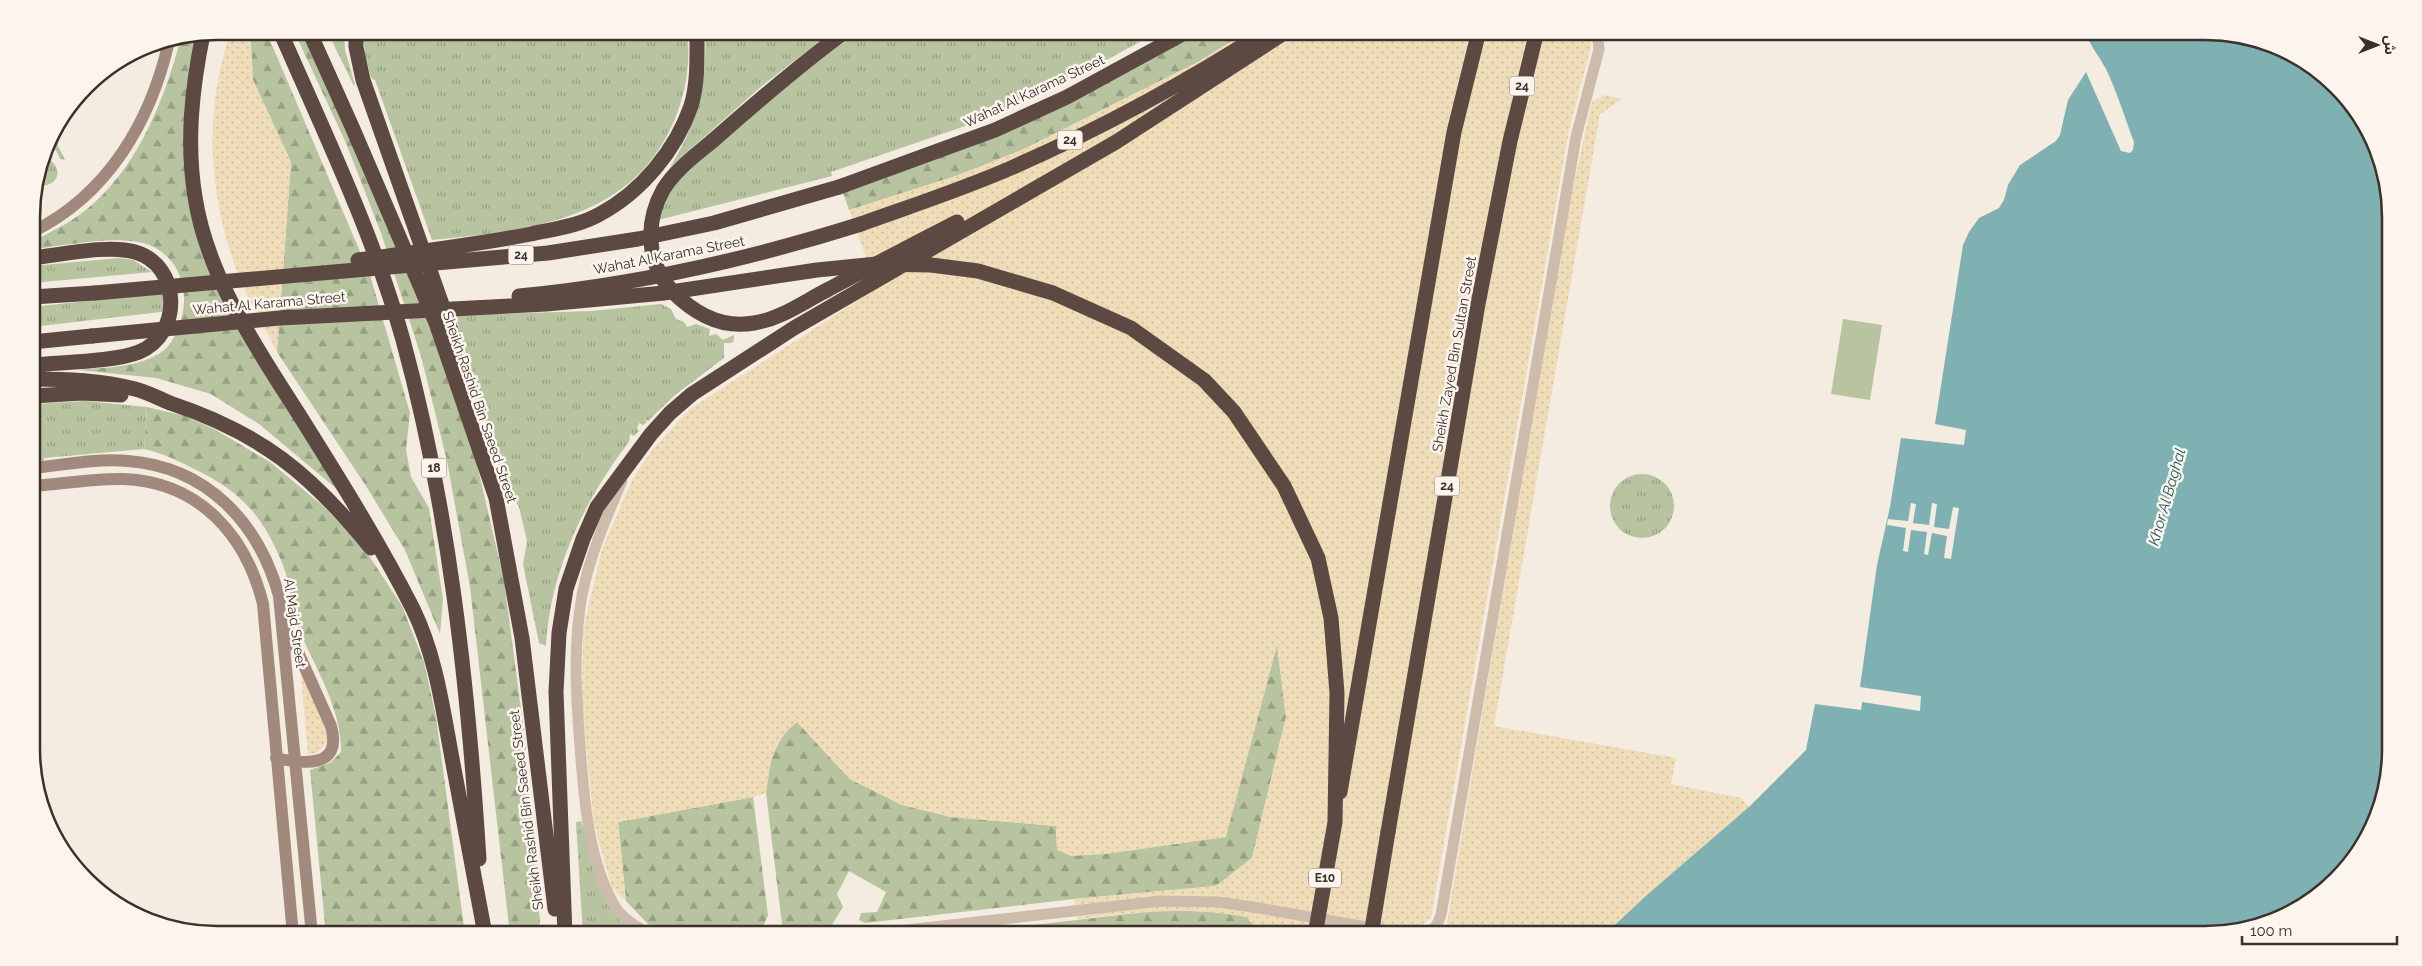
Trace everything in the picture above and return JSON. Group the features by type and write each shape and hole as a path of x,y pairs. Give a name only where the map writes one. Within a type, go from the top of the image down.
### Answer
{"highway":[{"name":"18","path":"284,40 368,238 402,338 431,454 444,521 465,679 484,926"},
{"name":"Sheikh Rashid Bin Saeed Street","path":"313,40 436,323 498,507 522,638 557,926"},
{"path":"356,40 368,97 452,333 456,356 456,382"},
{"path":"196,284 499,240 565,227 599,215 626,197 649,176 674,142 691,106 696,76 696,40"},
{"path":"834,40 784,79 678,171 664,188 654,212 651,242 657,267 671,290 694,310 712,319 731,324 761,322 792,309 963,219 999,208"},
{"name":"Wahat Al Karama Street","path":"40,296 95,293 548,253 638,239 714,223 839,187 995,130 1067,97 1172,40"},
{"name":"Wahat Al Karama Street","path":"40,341 597,287 757,254 861,224 1010,168 1080,135 1200,73 1252,40"},
{"path":"565,926 556,692 559,633 566,589 582,539 597,507 630,461 670,413 692,394 794,328 1116,142 1273,40"},
{"path":"1335,822 1454,132 1478,40"},
{"name":"Sheikh Zayed Bin Sultan Street","path":"1372,926 1478,304 1512,131 1534,40"},
{"path":"202,41 192,96 190,129 195,199 207,244 235,308 256,346 335,473 413,610 437,677 483,926"},
{"path":"40,257 112,250 137,252 148,258 162,272 170,289 172,301 171,314 163,331 151,345 140,352 121,356 40,364"},
{"path":"280,318 576,301 664,293 817,270 877,264 931,265 978,271 1053,293 1093,309 1131,328 1204,380 1234,412 1284,486 1318,558 1331,618 1337,694 1335,822"},
{"path":"40,294 48,295"},
{"path":"40,379 71,379 116,384 150,394 214,418 245,433 277,454 337,508 394,576"},
{"path":"40,396 99,393 160,399"},
{"name":"E10","path":"1316,926 1335,822"}],"street":[{"path":"1436,926 1441,915 1576,137 1599,49 1598,40"},
{"path":"40,227 62,214 84,197 120,157 143,120 151,101 167,47"},
{"name":"Al Majd Street","path":"40,467 127,460 166,468 201,484 229,506 253,534 272,574 281,613 311,926"},
{"path":"630,461 596,542 582,595 576,644 576,688 586,819 601,874 617,908 638,926"},
{"path":"40,485 102,480 147,482 168,488 207,510 224,525 249,562 263,604 292,926"},
{"path":"276,758 307,763 321,760 331,749 333,734 281,613"},
{"path":"942,926 1161,901 1236,904 1365,926"}],"green space":[{"path":"251,40 270,40 370,275 410,413 406,450 411,477 429,508 443,599 440,634 405,550 366,486 277,352 291,162 253,80"},
{"path":"298,40 310,40 395,230 474,452 504,580 525,740 540,926 509,926 470,587 447,461 421,356 381,233 346,143"},
{"path":"331,40 344,40 345,50 354,86"},
{"path":"364,40 688,40 688,66 682,99 674,121 655,155 631,181 604,200 573,215 539,225 432,240 375,80 371,78"},
{"path":"705,40 821,40 763,85 670,167 694,119 705,67"},
{"path":"848,40 1143,40 1084,72 974,123 831,172 832,176 658,220 659,212 675,183 772,98"},
{"path":"1179,40 1233,40 1198,62 1022,150 956,176 849,210 840,184 1065,100"},
{"path":"197,42 186,98 205,256 338,490 259,424 211,394 156,378 79,370 133,364 154,357 168,346 179,326 184,301 180,276 174,265 156,248 143,243 118,240 40,248 40,238 80,215 110,187 125,168 149,127 179,44"},
{"path":"58,138 58,146 65,160 60,159 56,150 52,152"},
{"path":"49,159 55,165 57,176 53,182 43,186 45,175"},
{"path":"119,258 133,260 152,272 40,282 40,265"},
{"path":"169,292 169,311 40,326 40,306"},
{"path":"661,304 671,309 676,319 684,322 687,327 696,324 710,329 709,336 716,334 723,340 734,335 734,340 732,343 724,343 724,358 675,395 648,421 643,420 647,422 643,425 639,423 637,429 639,431 634,436 630,434 629,442 598,488 572,538 554,591 546,646 539,643 523,564 527,541 519,507 503,481 455,315 592,311"},
{"path":"1843,319 1882,325 1870,400 1831,394"},
{"path":"86,401 147,407 144,449 44,458 44,462 40,462 40,404"},
{"path":"147,407 185,416 214,429 270,462 322,505 364,548 402,606 424,662 436,717 464,926 325,926 310,770 330,763 341,752 340,736 332,704 293,613 283,565 267,531 258,518 236,495 223,485 173,459 144,449"},
{"path":"1642,474 1654,476 1665,483 1672,494 1674,506 1672,518 1665,529 1654,536 1642,538 1630,536 1619,529 1612,518 1610,506 1612,494 1619,483 1630,476"},
{"path":"1277,644 1286,717 1252,858 1216,886 1074,899 865,923 859,920 861,913 877,912 886,892 849,871 837,894 843,907 832,925 785,926 782,924 766,793 771,758 784,733 797,722 850,779 902,805 951,817 1056,826 1057,850"},
{"path":"753,797 768,915 763,926 649,925 626,901 618,822"},
{"path":"581,821 612,912 629,926 582,926 576,822"},
{"path":"1162,910 1218,912 1247,917 1254,926 1024,926"}],"sand":[{"path":"228,40 251,40 253,80 291,162 277,352 247,295 236,269 227,243 221,215 213,159 215,103 219,75"},
{"path":"1233,40 1590,40 1591,47 1569,130 1431,918 1422,926 1254,926 1247,917 1183,911 1142,912 1078,919 1074,899 1216,886 1252,858 1286,717 1277,646 1226,837 1106,854 1071,856 1057,850 1056,826 951,817 902,805 850,779 797,722 777,745 771,763 766,793 618,822 626,901 612,888 594,824 582,704 583,630 602,549 633,478 652,450 690,409 877,288 849,210 956,176 1022,150 1198,62"},
{"path":"1604,95 1622,99 1600,114 1494,726 1676,758 1671,784 1741,798 1749,807 1613,926 1447,926 1565,223 1592,102"},
{"path":"300,663 329,734 325,745 317,753 308,754"}],"water":[{"name":"Khor Al Baghal","path":"2216,40 2239,43 2273,53 2313,77 2338,100 2364,139 2373,160 2382,206 2382,760 2376,795 2364,827 2338,866 2313,889 2273,913 2239,923 2216,926 1614,926 1749,807 1806,750 1815,704 1861,710 1862,702 1920,711 1921,696 1860,687 1877,565 1890,507 1901,438 1964,445 1966,430 1935,424 1963,245 1979,218 1999,208 2004,200 2008,185 2020,165 2056,141 2060,135 2068,100 2086,72 2121,151 2130,153 2133,150 2134,142 2114,87 2106,69 2089,41"}],"pier":[{"path":"1911,503 1916,504 1913,523 1929,525 1932,503 1937,504 1934,527 1949,529 1953,507 1959,508 1951,559 1944,558 1947,536 1932,533 1928,555 1924,554 1927,532 1911,530 1908,552 1903,551 1906,528 1887,525 1888,519 1908,521"}]}
